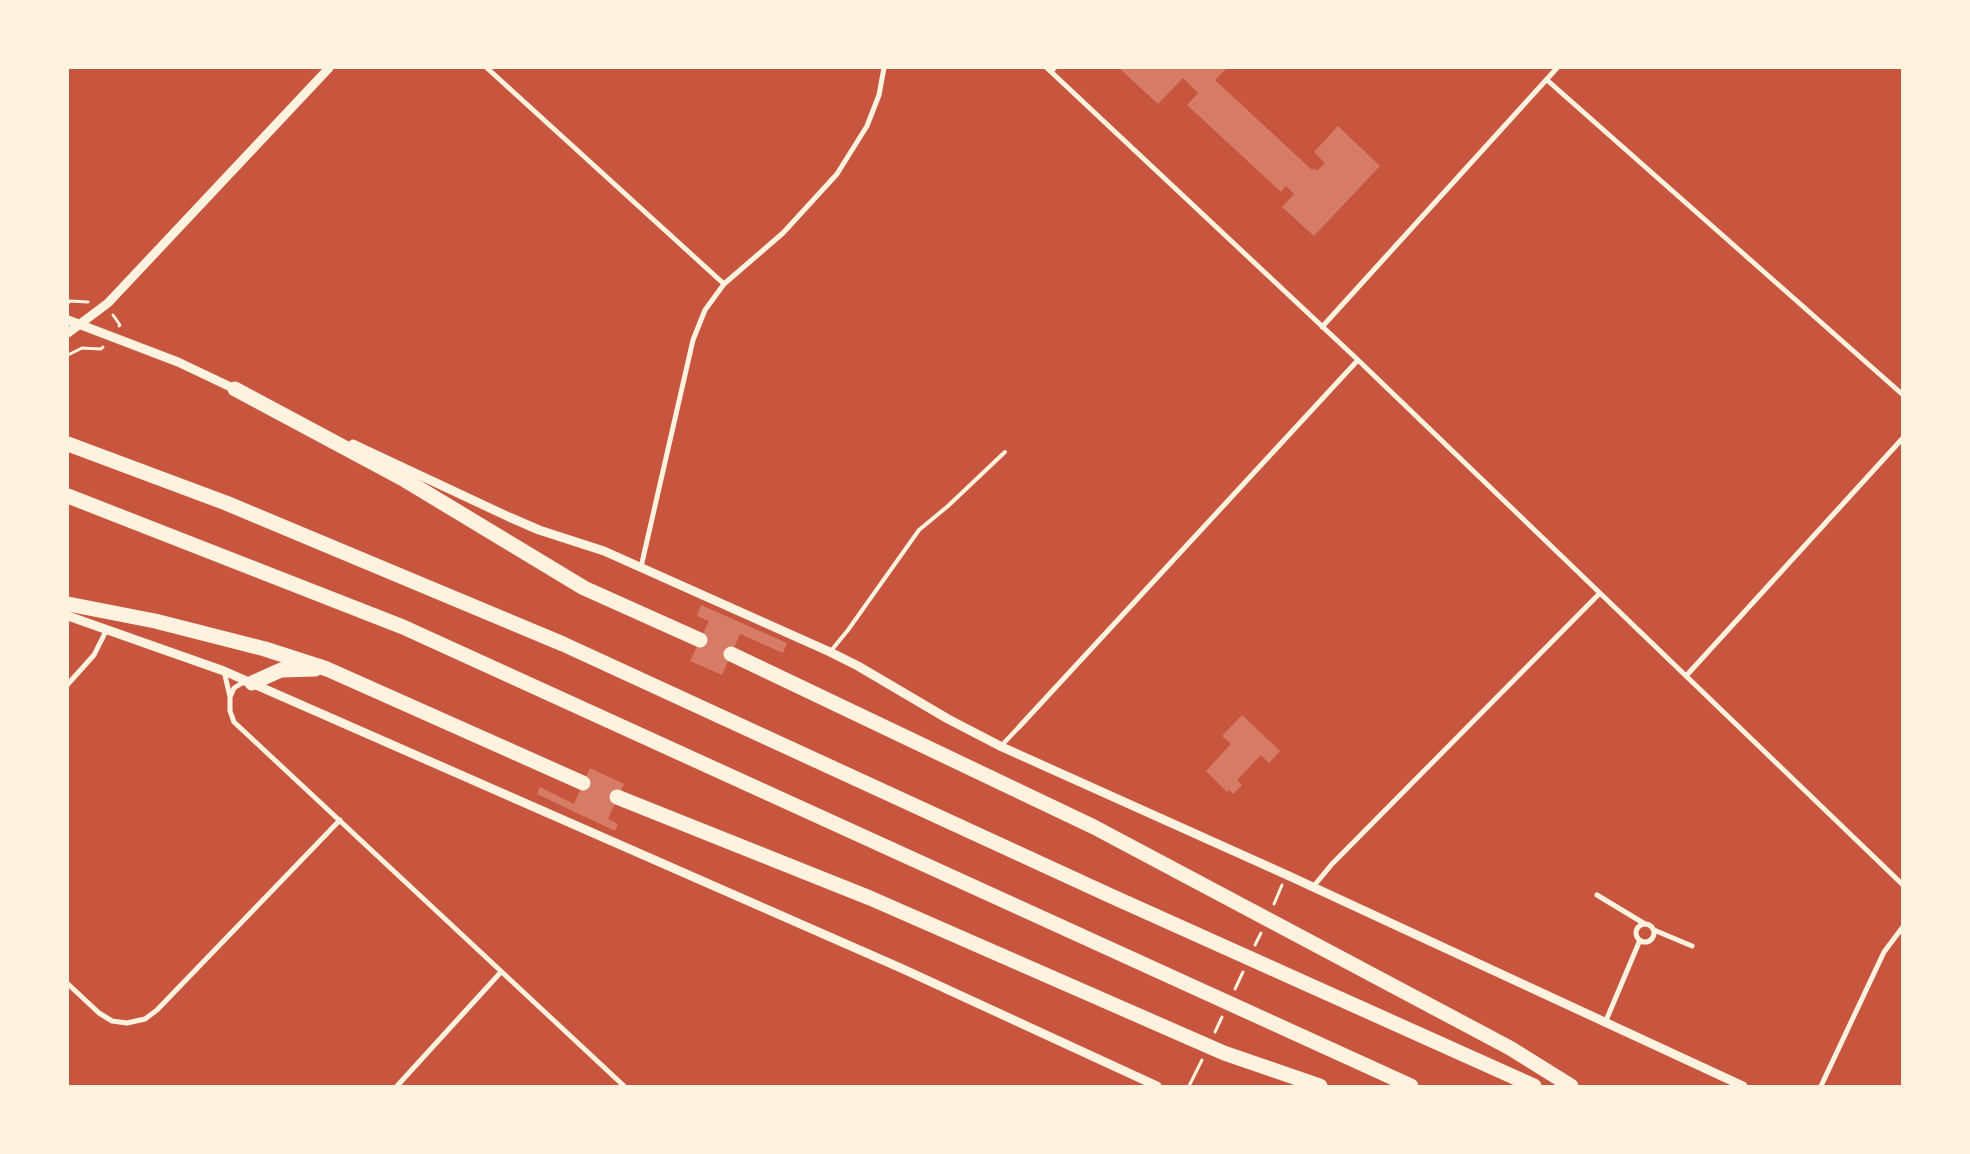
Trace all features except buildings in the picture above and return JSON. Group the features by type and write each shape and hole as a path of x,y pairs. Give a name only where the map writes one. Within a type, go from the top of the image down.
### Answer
{"highway":[{"path":"235,389 405,480 584,588 700,640"},
{"path":"68,444 226,503 563,644 1120,900 1534,1086"},
{"path":"68,496 403,627 1411,1086"},
{"path":"68,604 164,623 265,649 327,669 583,783"},
{"path":"731,654 1094,827 1510,1048 1570,1086"},
{"path":"252,684 281,670 327,669"},
{"path":"617,797 870,898 1224,1053 1320,1086"}],"street":[{"path":"68,333 108,303 329,68"},
{"path":"487,68 724,284"},
{"path":"641,567 693,340 706,310 724,284 783,234 837,174 867,126 879,95 884,68"},
{"path":"1322,327 1558,68"},
{"path":"1051,69 1358,360 1902,884"},
{"path":"1547,80 1902,394"},
{"path":"68,320 178,362 509,517 539,530 604,551 830,652 858,666 948,719 1001,746 1743,1086"},
{"path":"1001,746 1358,360"},
{"path":"1686,676 1902,440"},
{"path":"1312,888 1332,864 1600,593"},
{"path":"68,616 106,631 224,671 904,969 1157,1086"},
{"path":"68,684 94,656 102,643 106,631"},
{"path":"224,671 230,698 230,711 234,722 624,1086"},
{"path":"230,698 234,688 238,685 252,684"},
{"path":"68,984 99,1013 112,1021 127,1023 145,1018 157,1010 340,820"},
{"path":"1597,895 1645,924 1650,925 1654,930 1692,946"},
{"path":"1645,924 1636,930 1636,936 1640,940 1645,942 1651,940 1654,936 1654,930"},
{"path":"1821,1086 1884,952 1902,928"},
{"path":"1605,1023 1640,940"},
{"path":"397,1086 501,972"}],"lane":[{"path":"830,652 848,630 919,530 948,506 1005,452"}],"path":[{"path":"1270,912 1278,895"},
{"path":"1254,948 1262,930"},
{"path":"1233,993 1245,966"},
{"path":"1213,1038 1225,1011"},
{"path":"1189,1086 1204,1056"}]}
